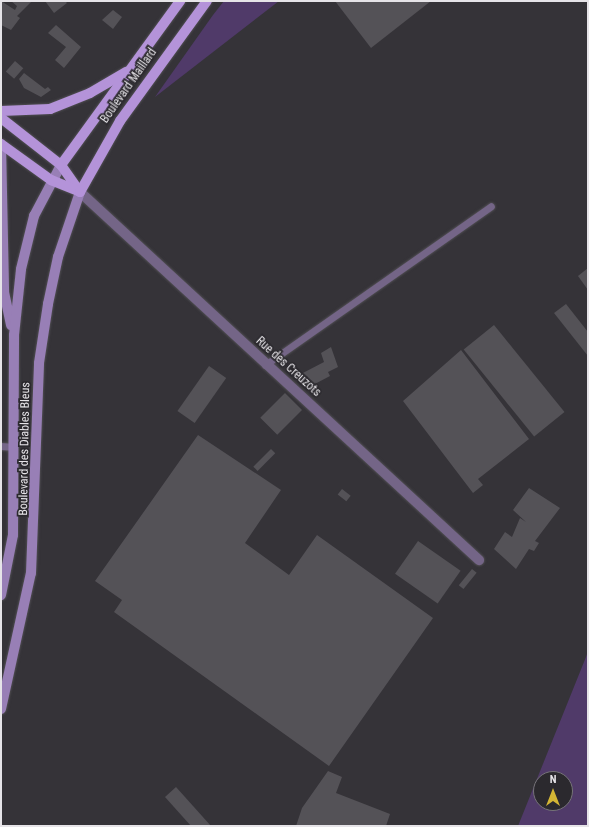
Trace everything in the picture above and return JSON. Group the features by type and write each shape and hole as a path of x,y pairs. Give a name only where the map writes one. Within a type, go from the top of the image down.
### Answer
{"main road":[{"name":"Boulevard Maillard","path":"61,165 180,1"},
{"name":"Boulevard Maillard","path":"80,192 120,121 207,1"},
{"name":"Boulevard Maillard","path":"1,110 50,109 90,93 130,70"},
{"path":"1,118 61,165 80,192"},
{"path":"1,144 51,180 80,192"},
{"path":"1,144 4,292 14,335"},
{"name":"Boulevard des Diables Bleus","path":"1,595 13,535 14,335 27,238 51,180 61,165"},
{"name":"Boulevard des Diables Bleus","path":"1,709 31,573 40,363 48,304 60,249 80,192"}],"street":[{"name":"Rue des Creuzots","path":"80,192 265,365 479,560"}],"lane":[{"path":"265,365 491,206"},
{"path":"1,446 14,447"}],"shaded area":[{"path":"224,1 279,1 155,97 213,15"},
{"path":"588,651 588,826 518,826 533,789 533,811 573,811 573,771 540,771"}],"building":[{"path":"1,1 15,10 17,6 11,1 32,1 17,16 20,18 11,30 1,25"},
{"path":"45,1 65,1 67,3 54,13"},
{"path":"335,1 431,1 371,48"},
{"path":"113,10 122,17 113,29 102,20"},
{"path":"56,25 81,47 64,68 55,60 66,47 48,33"},
{"path":"15,61 23,68 14,79 6,72"},
{"path":"24,73 45,89 48,87 51,90 41,97 24,88 19,79"},
{"path":"588,268 588,290 578,276"},
{"path":"566,304 588,332 588,356 554,313"},
{"path":"494,325 564,412 534,437 464,350"},
{"path":"331,347 338,367 328,372 330,376 311,386 299,375 324,362 321,353"},
{"path":"461,350 529,439 478,479 483,485 473,493 403,401"},
{"path":"209,366 226,378 195,423 177,411"},
{"path":"285,393 302,410 277,435 260,418"},
{"path":"198,435 281,490 245,543 289,575 317,535 433,618 329,766 114,612 122,600 95,581"},
{"path":"271,449 275,453 258,471 253,467"},
{"path":"529,488 560,508 535,541 539,543 534,551 529,549 516,569 494,549 505,532 512,537 520,518 526,522 513,510"},
{"path":"342,489 351,496 346,501 338,495"},
{"path":"418,541 461,571 438,604 395,574"},
{"path":"472,569 477,573 463,589 459,585"},
{"path":"328,771 342,777 336,793 390,814 386,826 296,826 302,808"},
{"path":"176,787 211,826 191,826 165,797"}]}
